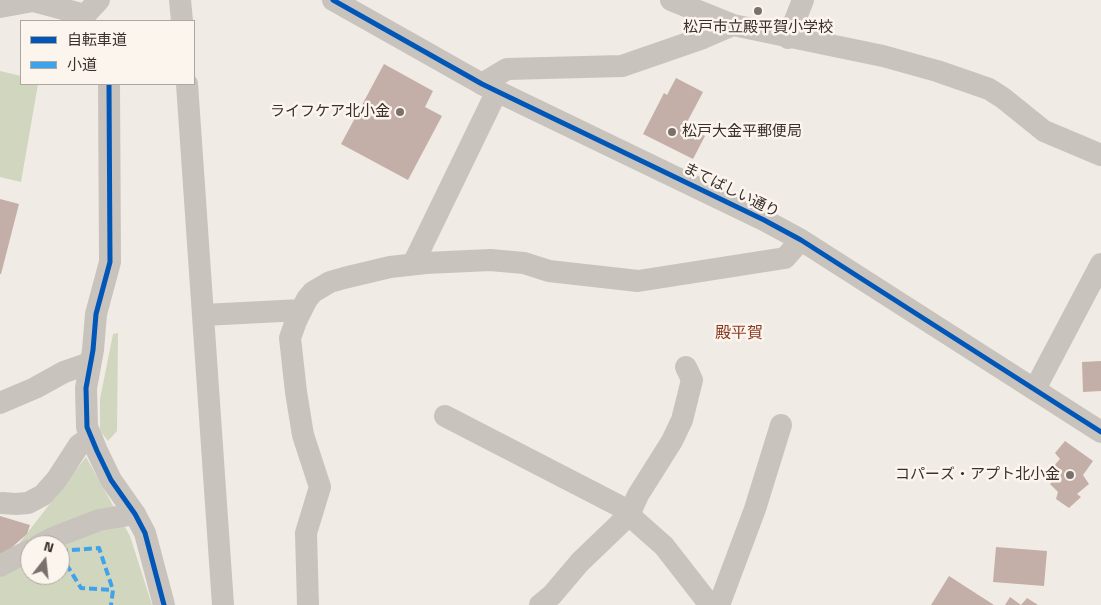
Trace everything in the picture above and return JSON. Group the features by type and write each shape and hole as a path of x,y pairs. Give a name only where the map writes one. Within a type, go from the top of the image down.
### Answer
{"street":[{"path":"68,0 90,12"},
{"path":"180,0 182,20"},
{"name":"まてばしい通り","path":"333,0 359,7 490,87 764,220 801,240 1101,432"},
{"path":"671,0 733,26 883,56 937,71 989,89 1003,98 1044,132 1101,154"},
{"path":"788,38 803,0"},
{"path":"0,7 33,1 90,12"},
{"path":"413,264 490,87 507,69 622,66 733,26"},
{"path":"109,85 110,262 96,314 86,388 87,427 111,480 135,514 145,533 164,605"},
{"path":"187,85 223,605"},
{"path":"308,605 306,533 320,487 303,435 290,338 301,310 313,292 330,282 390,267 490,260 524,263 549,271 638,281 785,258 801,240"},
{"path":"1035,389 1101,264"},
{"path":"204,315 301,310"},
{"path":"0,403 64,372 90,363"},
{"path":"540,605 552,595 580,562 630,514 638,496 672,441 682,420 692,380 686,367"},
{"path":"445,416 630,514 664,546 710,605"},
{"path":"719,605 755,509 781,425"},
{"path":"2,503 28,503 42,496 57,479 79,445 91,436"},
{"path":"60,535 99,520 135,514"},
{"path":"0,566 20,555"}],"green space":[{"path":"0,71 20,76 20,85 38,85 21,182 0,177"},
{"path":"118,333 117,431 108,441 100,431 100,399 113,334"},
{"path":"86,457 130,536 152,605 0,605 0,561 11,554 20,542 20,585 70,585 70,535 26,535"}],"building":[{"path":"384,64 433,91 425,107 442,116 408,180 341,144"},
{"path":"676,78 703,92 685,126 705,136 693,159 643,134 664,93 667,95"},
{"path":"0,199 19,204 1,274 0,274"},
{"path":"1101,361 1101,391 1083,392 1082,362"},
{"name":"コパーズ・アプト北小金","path":"1065,441 1093,461 1083,475 1089,484 1077,494 1081,497 1069,508 1056,499 1058,492 1050,484 1058,475 1052,468 1060,459 1055,453"},
{"path":"0,516 30,525 27,534 20,535 20,540 0,558"},
{"path":"996,547 1047,551 1044,586 993,582"},
{"path":"949,576 994,605 931,605"},
{"path":"1010,597 1021,605 1005,605"},
{"path":"1027,598 1038,605 1021,605"}],"marked path":[{"path":"70,550 99,548 113,590 111,605"},
{"path":"70,570 81,588 113,590"}],"cycle path":[{"path":"333,0 482,84 764,220 801,240 1101,432"},
{"path":"109,85 110,262 96,314 93,350 86,388 87,427 111,480 135,514 145,533 164,605"}],"place":[{"name":"松戸市立殿平賀小学校","path":"758,11"},
{"name":"ライフケア北小金","path":"400,112"},
{"name":"松戸大金平郵便局","path":"672,132"},
{"name":"コパーズ・アプト北小金","path":"1070,475"}],"district":[{"name":"殿平賀","path":"739,334"}]}
